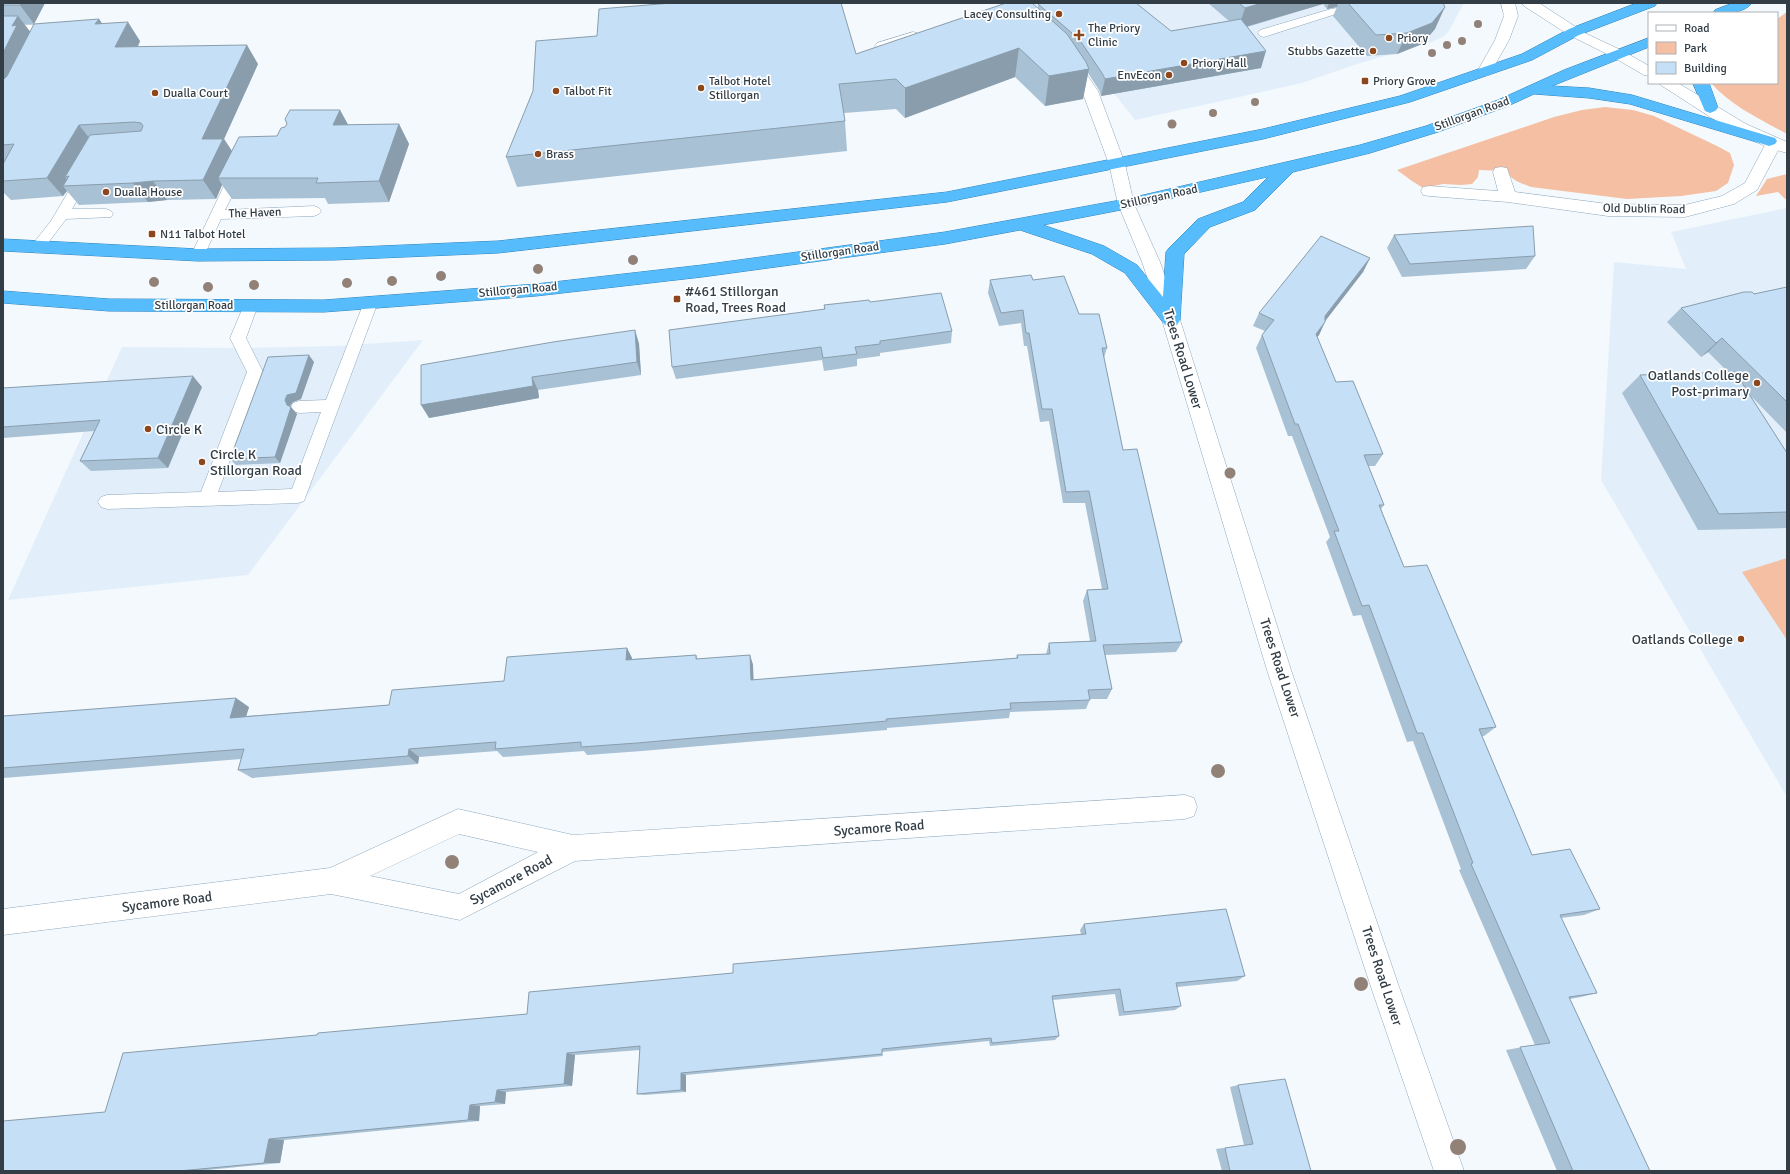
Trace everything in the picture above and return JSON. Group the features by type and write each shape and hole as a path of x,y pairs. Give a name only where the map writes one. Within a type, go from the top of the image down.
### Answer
{"highway":[{"path":"3,245 37,248 198,255 334,254 498,247 947,197 1263,134 1405,99 1528,57 1574,32 1650,3"},
{"path":"1726,12 1744,3"},
{"name":"Stillorgan Road","path":"3,297 109,305 324,306 536,290 702,271 945,238 1126,204 1364,149 1432,129 1534,90 1569,73 1648,42"},
{"path":"1701,84 1710,108"},
{"path":"1534,90 1589,93 1632,100 1777,144"},
{"path":"1171,320 1175,252 1204,224 1249,206 1286,168"},
{"path":"1021,224 1098,250 1131,269 1171,320"}],"street":[{"path":"1484,72 1502,40 1511,16 1508,3"},
{"path":"1529,3 1574,32 1618,54 1648,71"},
{"path":"1060,51 1070,60 1090,91 1117,164"},
{"path":"1669,84 1777,144"},
{"name":"Old Dublin Road","path":"1429,190 1508,197 1608,210 1685,211 1728,200 1752,186 1777,144"},
{"name":"Trees Road Lower","path":"1117,164 1126,204 1151,262 1171,320 1279,670 1346,864 1384,984 1449,1171"},
{"path":"1501,172 1508,197"},
{"name":"Sycamore Road","path":"3,922 331,881 458,821 573,848 1185,807"},
{"name":"Sycamore Road","path":"331,881 460,907 573,848"}],"lane":[{"path":"1264,33 1335,11 1394,3"},
{"path":"3,29 48,29 38,48"},
{"path":"881,46 925,32"},
{"path":"216,215 244,158"},
{"path":"37,248 62,214 92,161"},
{"name":"The Haven","path":"198,255 216,215 314,211"},
{"path":"62,214 106,214"},
{"path":"108,502 298,496 371,302"},
{"path":"207,498 249,408 255,372 238,338 251,305"},
{"path":"299,407 332,406"}],"shaded area":[{"path":"1031,3 1464,3 1449,31 1443,37 1427,44 1357,64 1302,83 1135,120 1079,49"},
{"name":"Oatlands College","path":"1787,208 1787,797 1601,480 1614,262 1686,269 1671,232"},
{"name":"Circle K Stillorgan Road","path":"423,340 248,575 8,600 122,347 242,348 337,346"}],"green space":[{"path":"1787,12 1787,134 1728,99 1712,84 1778,84 1778,18"},
{"path":"1605,107 1633,110 1654,116 1730,153 1734,165 1728,183 1716,191 1681,196 1627,199 1531,187 1520,183 1506,171 1479,170 1478,177 1472,184 1443,184 1423,188 1397,170 1554,117 1582,110"},
{"path":"1787,174 1787,198 1785,199 1778,192 1756,196 1767,179"},
{"path":"1787,558 1787,640 1742,572"}],"building":[{"path":"3,3 21,3 20,5 3,5"},
{"path":"672,3 841,3 856,54 1006,3 1032,3 1067,34 1089,69 1049,76 1019,48 905,88 896,79 839,84 845,121 506,157 533,91 536,41 597,36 599,9"},
{"path":"1136,3 1171,31 1241,19 1266,51 1105,79 1079,39 1038,4"},
{"path":"1239,3 1262,3 1245,8"},
{"path":"1348,3 1443,3 1445,7 1432,23 1407,33 1376,35"},
{"path":"3,16 18,16 12,26 17,25 3,53"},
{"path":"99,19 95,24 128,22 115,47 247,45 202,139 223,139 203,180 63,186 69,176 65,177 90,135 141,131 143,126 141,123 134,122 79,125 47,178 3,181 3,164 14,144 3,145 3,80 7,76 34,24"},
{"path":"290,110 340,110 333,125 399,124 379,181 316,183 318,178 218,178 239,137 277,136 281,128 285,127 287,124 285,119"},
{"path":"1533,226 1535,256 1410,264 1394,235"},
{"path":"1321,236 1370,258 1325,316 1325,322 1316,334 1336,382 1353,381 1383,454 1364,455 1384,505 1379,505 1404,567 1427,565 1496,727 1479,729 1532,855 1570,849 1600,909 1560,915 1597,993 1569,997 1650,1171 1573,1171 1520,1047 1550,1043 1471,864 1473,863 1423,733 1417,733 1369,605 1362,606 1334,531 1339,531 1298,424 1295,424 1262,335 1274,320 1259,313"},
{"path":"1031,275 1033,280 1064,276 1079,314 1099,314 1107,348 1102,348 1123,450 1137,449 1182,642 1103,645 1112,689 1088,690 1090,700 1010,703 1011,709 886,719 887,721 637,743 581,747 581,742 495,749 496,742 409,749 408,756 238,770 244,749 3,768 3,716 236,698 230,718 389,705 392,690 504,681 507,657 627,648 626,660 696,655 696,659 750,655 751,680 1018,658 1017,655 1050,654 1049,643 1096,641 1087,590 1108,589 1089,491 1066,492 1052,409 1042,409 1029,333 1026,333 1023,310 1001,313 990,280"},
{"path":"1787,287 1787,402 1722,338 1716,343 1681,308 1744,292 1752,292 1754,294"},
{"path":"941,293 952,331 880,341 880,344 855,347 857,354 823,358 821,347 672,367 669,330 825,309 824,305 869,300 870,302"},
{"path":"635,330 637,362 532,377 533,386 421,405 421,365 553,342"},
{"path":"309,355 296,393 287,395 285,400 287,405 291,407 275,457 230,459 268,357"},
{"path":"1735,372 1787,453 1787,512 1719,514 1640,375"},
{"path":"193,376 158,458 80,461 100,420 3,427 3,388"},
{"path":"1226,909 1245,976 1176,983 1181,1006 1124,1012 1120,989 1052,996 1059,1036 992,1043 991,1038 882,1049 882,1054 681,1073 681,1090 637,1094 640,1046 567,1053 564,1084 497,1090 495,1102 470,1105 468,1120 269,1139 264,1163 179,1171 3,1171 3,1121 105,1112 123,1053 527,1014 529,992 733,973 733,964 1086,934 1084,924"},
{"path":"1285,1079 1311,1171 1230,1171 1225,1148 1253,1144 1238,1085"}],"place":[{"name":"Lacey Consulting","path":"1059,14"},
{"name":"The Priory Clinic","path":"1079,35"},
{"name":"Priory","path":"1389,38"},
{"name":"Stubbs Gazette","path":"1373,51"},
{"name":"Priory Hall","path":"1184,63"},
{"name":"EnvEcon","path":"1169,75"},
{"name":"Priory Grove","path":"1365,81"},
{"name":"Talbot Hotel Stillorgan","path":"701,88"},
{"name":"Talbot Fit","path":"556,91"},
{"name":"Dualla Court","path":"155,93"},
{"name":"Brass","path":"538,154"},
{"name":"Dualla House","path":"106,192"},
{"name":"N11 Talbot Hotel","path":"152,234"},
{"name":"#461 Stillorgan Road, Trees Road","path":"677,299"},
{"name":"Oatlands College Post-primary","path":"1757,383"},
{"name":"Circle K","path":"148,429"},
{"name":"Circle K Stillorgan Road","path":"202,462"},
{"name":"Oatlands College","path":"1741,639"}]}
